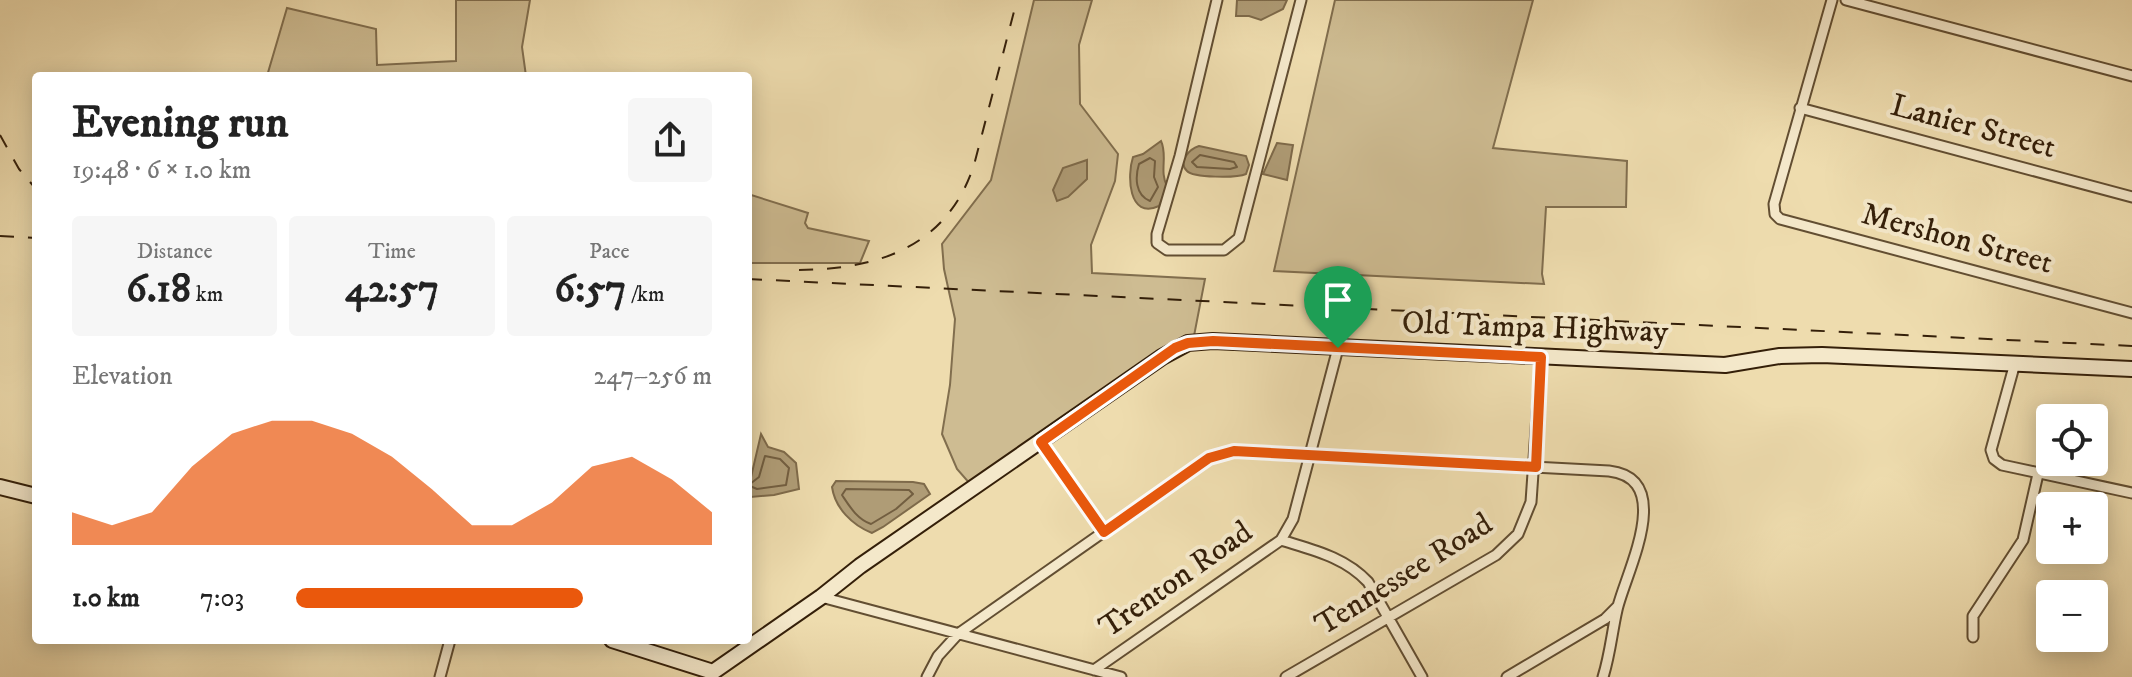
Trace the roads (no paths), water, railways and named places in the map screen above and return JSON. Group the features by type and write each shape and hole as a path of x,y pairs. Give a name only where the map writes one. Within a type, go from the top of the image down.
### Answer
{"main road":[{"name":"Old Tampa Highway","path":"625,644 713,672 860,566 1162,357 1188,343 1213,341 1725,365 1780,356 1822,355 2132,369"},
{"path":"0,487 32,495"}],"street":[{"path":"1217,0 1180,156 1157,234 1157,243 1167,250 1224,250 1239,238 1301,0"},
{"path":"1800,108 1832,0"},
{"path":"1846,0 2132,76"},
{"name":"Lanier Street","path":"1800,108 2132,197"},
{"name":"Mershon Street","path":"1800,108 1774,209 1780,219 2132,313"},
{"name":"Trenton Road","path":"1094,670 1281,540 1293,519 1338,348"},
{"name":"Tennessee Road","path":"1286,677 1508,545 1527,518 1536,467 1541,357"},
{"path":"2015,363 1991,450 1996,462 2036,474"},
{"path":"1041,442 1104,532"},
{"path":"927,677 948,642 958,634 1209,458 1234,451 1617,472 1626,476 1640,491 1644,510 1626,586 1617,607 1603,677"},
{"path":"1973,637 1973,616 2023,540 2038,476"},
{"path":"2048,476 2132,493"},
{"path":"1281,540 1339,559 1368,582 1422,677"},
{"path":"821,597 1121,677"},
{"path":"1507,677 1605,619 1617,607"},
{"path":"440,677 449,644"}],"water":[{"path":"1237,0 1287,0 1283,9 1261,20 1236,16"},
{"path":"1161,141 1167,186 1159,206 1149,209 1141,207 1132,194 1131,165 1133,157"},
{"path":"1277,143 1293,145 1287,180 1263,174"},
{"path":"1199,146 1246,156 1249,165 1246,174 1215,177 1187,171 1184,159"},
{"path":"1087,160 1087,179 1068,197 1057,201 1053,190 1063,168"},
{"path":"761,434 768,447 784,452 796,463 799,489 752,497 752,473"},
{"path":"836,481 913,482 924,484 930,494 872,533 851,520 841,509 832,487"}],"railway":[{"path":"799,270 856,265 882,258 928,234 947,216 962,193 974,165 1017,0"},
{"path":"0,135 19,169 32,184"},
{"path":"0,236 32,238"},
{"path":"752,279 2132,346"}]}
